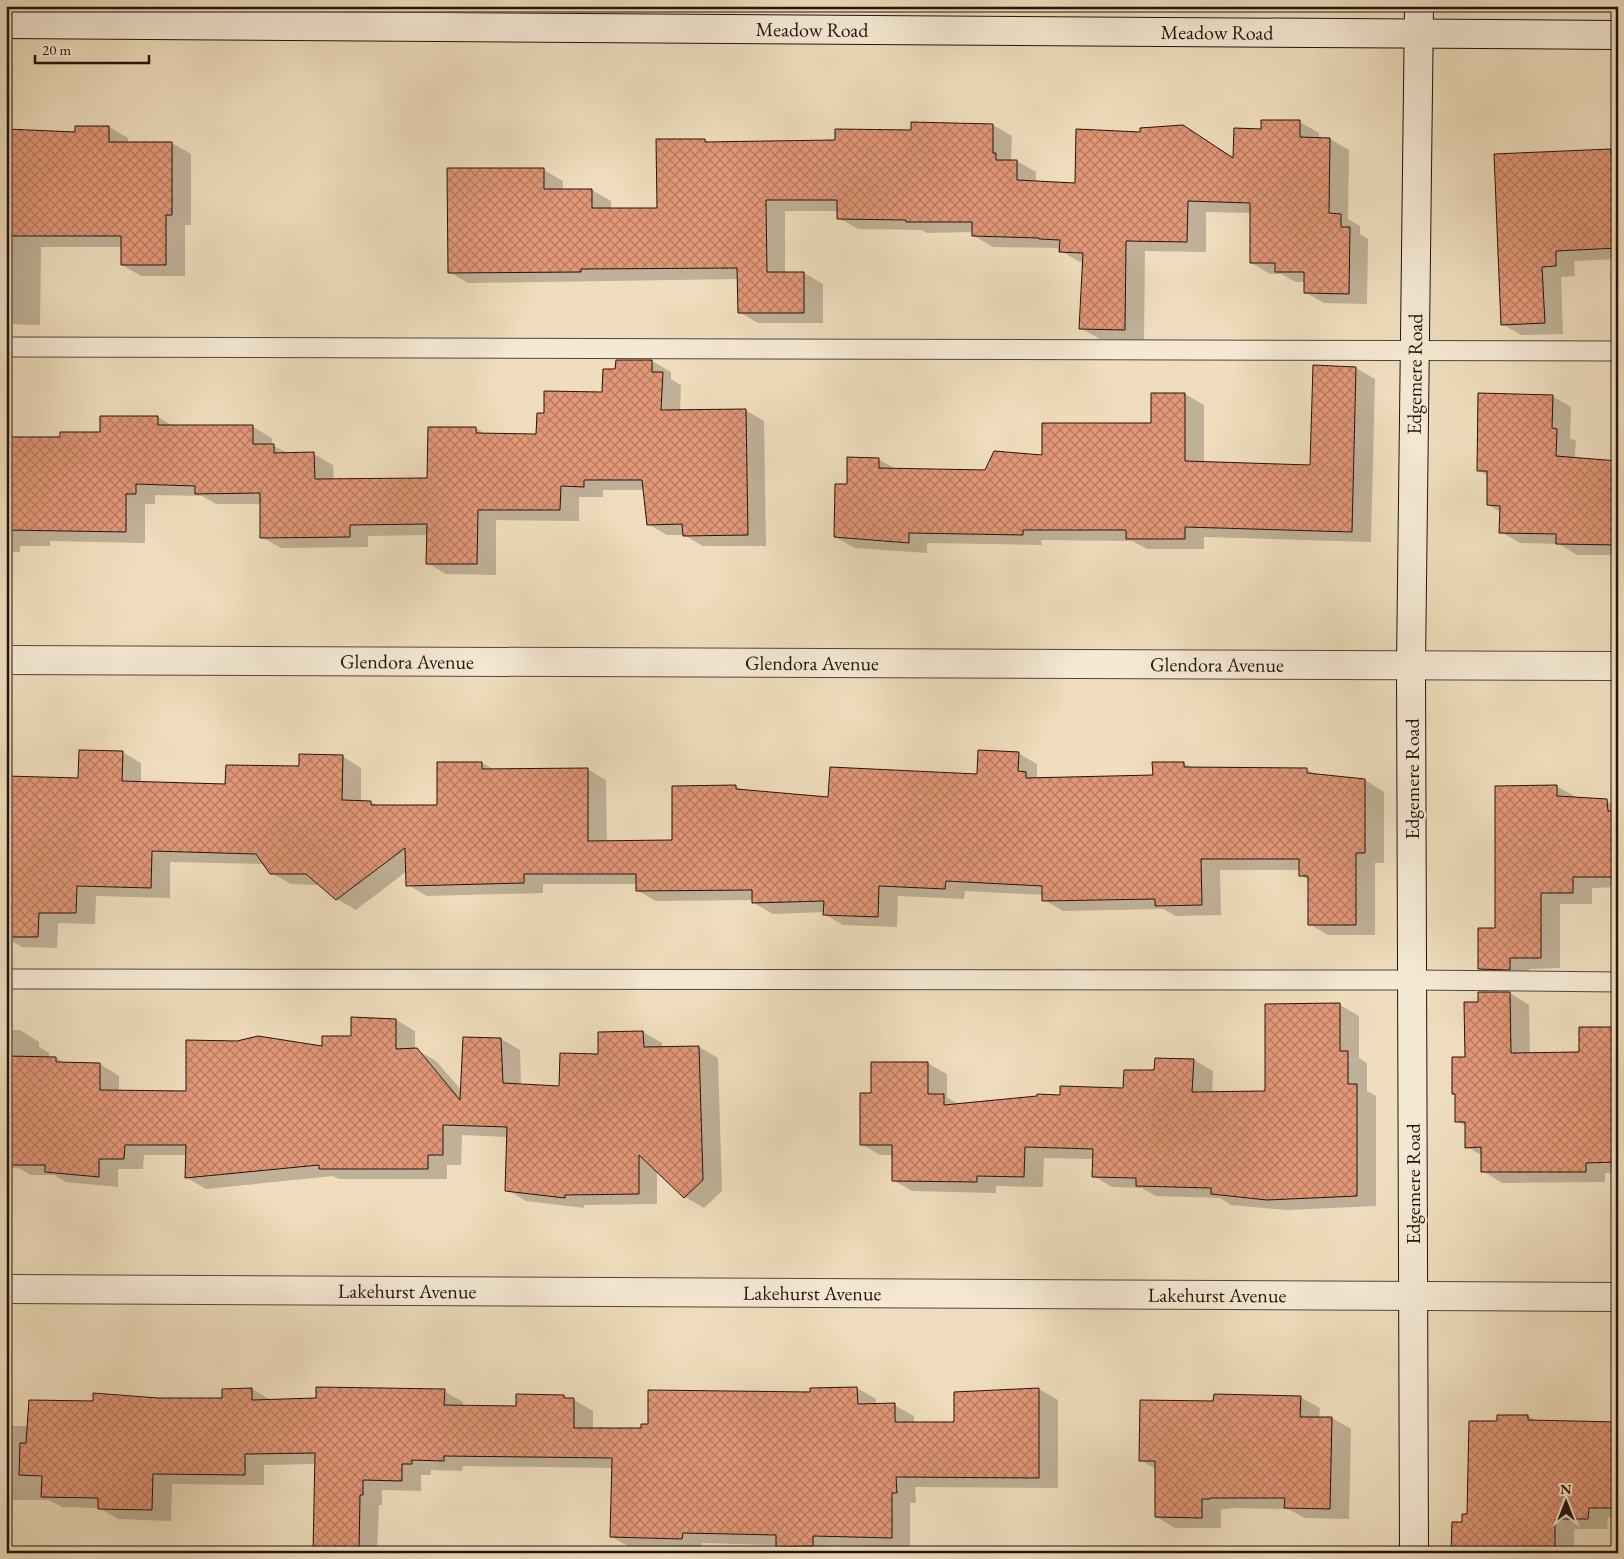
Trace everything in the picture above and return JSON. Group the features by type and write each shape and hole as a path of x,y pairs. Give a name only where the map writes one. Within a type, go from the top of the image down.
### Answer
{"street":[{"name":"Edgemere Road","path":"1414,1553 1411,665 1419,6"},
{"name":"Meadow Road","path":"6,24 1618,35"},
{"name":"Glendora Avenue","path":"6,660 1618,666"},
{"name":"Lakehurst Avenue","path":"6,1289 1618,1297"}],"lane":[{"path":"6,347 1618,352"},
{"path":"6,979 1413,980 1618,982"}],"building":[{"path":"1261,120 1300,120 1300,137 1330,138 1329,213 1341,214 1341,227 1350,227 1349,294 1304,293 1304,272 1275,272 1275,263 1250,263 1250,203 1188,201 1187,242 1126,241 1125,330 1079,329 1083,253 1059,252 1060,240 972,236 972,222 837,219 837,200 766,200 767,272 804,272 804,313 738,313 737,268 581,269 581,272 448,273 447,168 544,168 544,189 592,189 592,208 657,208 656,139 705,139 705,142 835,140 835,129 911,130 911,122 993,124 993,153 996,153 996,160 1017,160 1017,180 1075,183 1076,129 1140,132 1140,128 1183,125 1233,158 1234,128 1261,129"},
{"path":"75,126 109,126 109,142 172,142 172,215 166,215 166,265 121,265 121,236 6,236 7,129 75,132"},
{"path":"1611,149 1611,155 1618,155 1618,248 1556,251 1556,266 1542,267 1545,323 1501,325 1494,154"},
{"path":"616,360 652,360 652,372 663,372 661,410 746,409 748,535 683,536 682,524 647,525 642,480 584,480 584,487 561,486 560,510 478,510 477,564 426,564 427,524 350,525 350,537 260,538 260,493 195,494 195,486 136,484 136,494 126,494 126,532 6,530 6,437 60,437 60,432 100,432 100,416 158,416 158,425 253,425 253,444 274,444 274,453 314,452 315,479 427,478 428,427 476,427 476,433 536,434 537,413 544,413 544,391 602,392 603,369 615,369"},
{"path":"1313,365 1356,367 1352,532 1185,527 1185,539 1126,539 1126,530 1023,530 1023,535 909,533 909,543 834,537 835,484 847,484 847,457 879,458 879,468 985,470 994,451 1042,455 1042,423 1151,423 1151,393 1185,393 1185,461 1310,465"},
{"path":"1478,393 1553,395 1552,428 1557,429 1556,456 1618,461 1618,545 1556,544 1556,534 1499,533 1500,506 1487,505 1487,471 1477,471"},
{"path":"79,750 123,751 122,781 225,784 226,765 299,766 299,754 343,755 342,800 371,801 371,805 437,805 437,762 482,762 482,769 588,768 588,841 672,840 672,786 736,785 736,789 828,797 830,767 977,774 978,750 1019,752 1018,771 1026,772 1026,778 1153,775 1152,762 1184,762 1184,767 1307,768 1307,773 1365,779 1365,853 1356,853 1356,925 1308,925 1308,876 1299,876 1299,859 1201,859 1202,905 1155,906 1155,899 1042,901 1042,886 946,881 945,889 879,886 878,917 823,915 824,901 752,903 752,890 636,891 636,874 524,874 524,883 406,886 405,848 336,900 306,874 270,874 256,854 152,851 151,888 77,886 76,913 39,913 38,937 6,937 6,776 78,778"},
{"path":"1557,785 1557,796 1607,799 1608,811 1618,811 1618,877 1573,877 1573,893 1541,893 1541,958 1510,958 1510,970 1478,969 1478,928 1495,928 1495,786"},
{"path":"1478,992 1510,992 1511,1053 1579,1052 1579,1027 1618,1027 1618,1162 1586,1163 1586,1172 1481,1172 1481,1147 1465,1148 1465,1122 1455,1122 1455,1094 1452,1094 1452,1057 1465,1057 1464,1002 1478,1002"},
{"path":"1340,1003 1340,1051 1348,1051 1348,1084 1357,1084 1357,1196 1267,1200 1211,1194 1211,1188 1136,1186 1136,1178 1092,1177 1093,1149 1025,1147 1024,1177 977,1176 977,1182 892,1181 892,1145 860,1145 860,1093 871,1093 871,1062 928,1062 928,1094 944,1094 944,1105 1037,1096 1037,1094 1060,1095 1060,1086 1123,1088 1124,1070 1154,1070 1155,1058 1194,1059 1192,1092 1265,1091 1265,1004"},
{"path":"351,1017 396,1019 396,1049 417,1048 460,1100 463,1037 501,1038 503,1083 559,1086 560,1053 598,1054 598,1032 643,1031 644,1047 699,1046 703,1180 684,1198 639,1155 639,1194 565,1195 565,1198 505,1191 507,1127 443,1125 443,1155 428,1155 428,1169 319,1169 319,1165 185,1178 186,1145 125,1145 124,1159 99,1159 99,1177 45,1172 45,1165 11,1165 11,1158 6,1158 6,1056 56,1057 56,1062 100,1063 100,1090 186,1091 186,1040 237,1041 258,1036 322,1046 322,1036 351,1036"},
{"path":"316,1387 445,1389 444,1405 516,1406 516,1394 564,1395 564,1398 574,1398 574,1428 641,1428 641,1424 648,1424 648,1390 810,1392 810,1388 857,1387 858,1404 895,1403 895,1422 954,1422 954,1392 1039,1388 1039,1478 896,1477 897,1493 892,1493 892,1538 813,1536 813,1546 776,1547 776,1535 683,1533 682,1539 610,1537 612,1458 444,1456 444,1461 412,1460 412,1464 402,1464 402,1481 363,1480 363,1495 360,1495 359,1553 313,1553 315,1453 245,1454 245,1475 153,1474 152,1510 98,1509 98,1498 41,1497 42,1476 19,1475 20,1443 26,1443 29,1400 93,1401 93,1393 158,1398 222,1398 222,1389 252,1388 252,1400 316,1398"},
{"path":"1214,1394 1301,1396 1300,1417 1332,1417 1330,1509 1284,1508 1285,1498 1210,1498 1202,1499 1202,1518 1155,1517 1155,1461 1139,1461 1140,1400 1213,1401"},
{"path":"1497,1415 1528,1415 1528,1420 1618,1422 1617,1508 1589,1508 1588,1519 1555,1519 1555,1549 1546,1549 1546,1553 1451,1553 1452,1522 1462,1522 1462,1514 1467,1514 1469,1421 1497,1421"}]}
